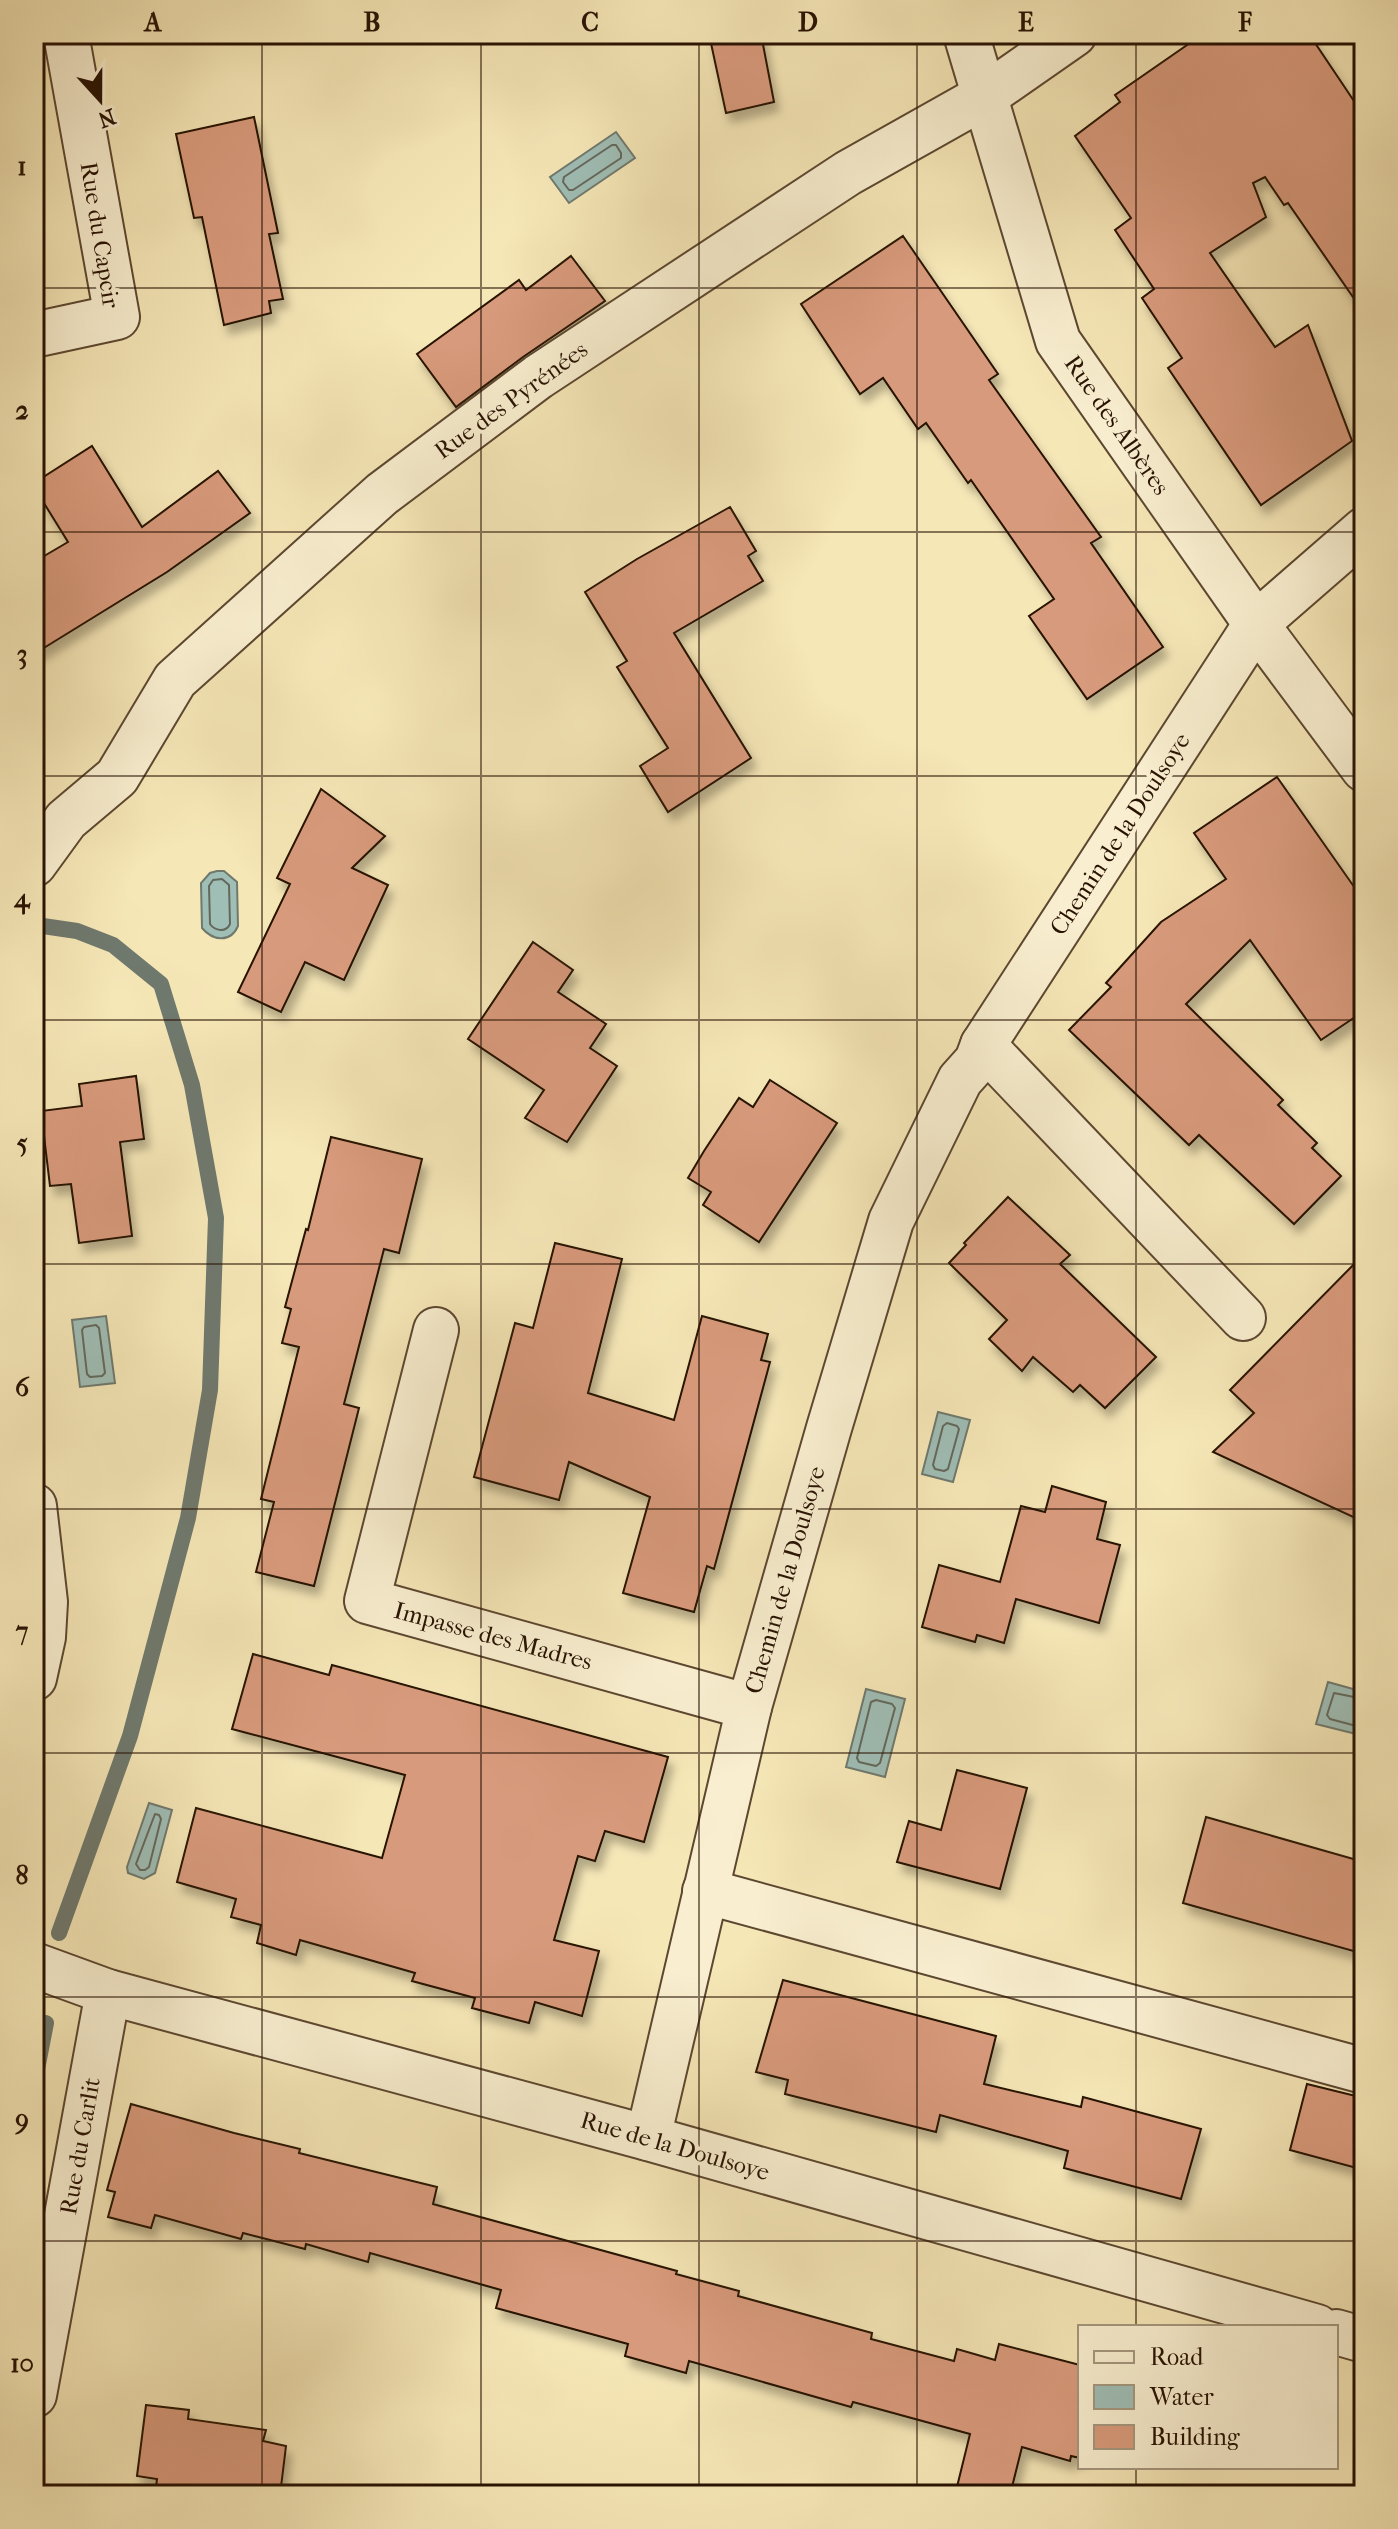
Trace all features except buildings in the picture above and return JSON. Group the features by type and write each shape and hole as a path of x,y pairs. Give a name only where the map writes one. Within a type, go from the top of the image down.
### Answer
{"street":[{"name":"Rue du Capcir","path":"43,333 117,317 66,34"},
{"name":"Rue des Albères","path":"966,34 1058,341 1256,624 1364,769"},
{"name":"Rue des Pyrénées","path":"34,864 66,820 117,777 175,680 382,494 551,369 848,173 985,96 1074,34"},
{"name":"Chemin de la Doulsoye","path":"648,2138 749,1707 891,1221 960,1080 977,1061 983,1045 1256,624 1364,530"},
{"path":"983,1045 1243,1318"},
{"name":"Impasse des Madres","path":"436,1330 367,1601 749,1707"},
{"path":"34,1506 43,1637 34,1678"},
{"path":"705,1891 1364,2071"},
{"name":"Rue de la Doulsoye","path":"34,1965 108,1992 648,2138 1310,2325"},
{"name":"Rue du Carlit","path":"34,2395 108,1992"},
{"path":"1338,2333 1364,2340"}],"water":[{"path":"616,132 635,158 569,203 550,177"},
{"path":"224,871 237,882 238,926 226,938 211,935 202,928 201,883 210,873"},
{"path":"106,1316 115,1383 80,1387 72,1320"},
{"path":"938,1412 970,1420 953,1482 922,1474"},
{"path":"1328,1682 1364,1692 1364,1736 1316,1724"},
{"path":"866,1689 905,1699 885,1777 846,1767"},
{"path":"149,1803 172,1810 155,1873 144,1879 128,1873 127,1867"}],"waterway":[{"path":"36,925 77,931 113,945 161,984 192,1085 216,1218 210,1390 188,1518 130,1736 59,1933"},
{"path":"34,2085 46,2023"}]}
